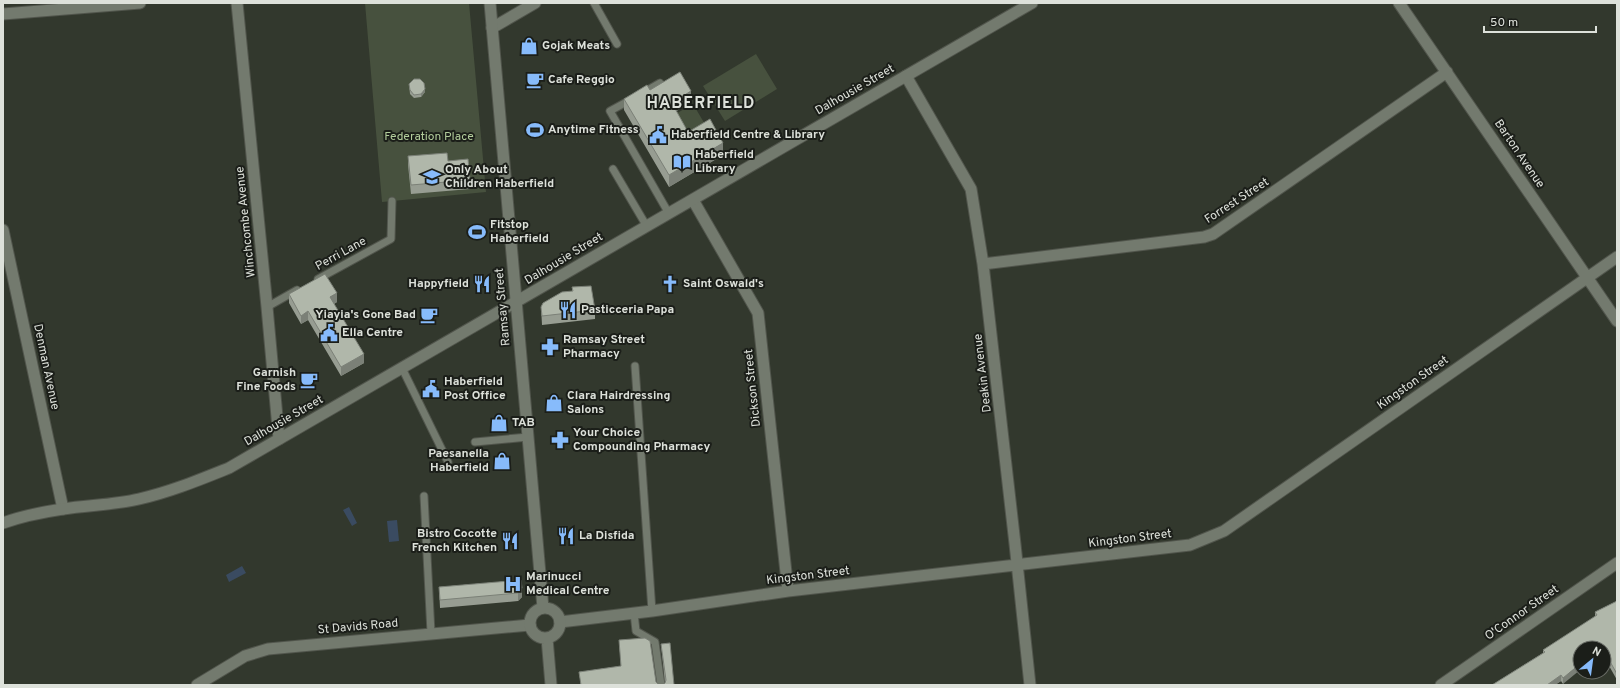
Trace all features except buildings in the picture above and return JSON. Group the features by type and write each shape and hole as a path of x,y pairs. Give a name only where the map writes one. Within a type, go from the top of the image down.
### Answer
{"street":[{"path":"3,14 140,3"},
{"name":"Winchcombe Avenue","path":"238,3 279,439"},
{"name":"Ramsay Street","path":"490,3 515,303 543,608"},
{"path":"492,28 535,3"},
{"name":"Dalhousie Street","path":"3,523 19,518 63,509 112,504 139,499 197,481 228,468 515,303 668,212 693,200 1032,3"},
{"name":"Barton Avenue","path":"1398,3 1447,72 1617,321"},
{"name":"Forrest Street","path":"983,264 1204,237 1213,234 1447,72"},
{"name":"Deakin Avenue","path":"906,76 971,189 983,264 1018,566 1030,685"},
{"name":"Dickson Street","path":"693,200 758,312 788,591"},
{"name":"Denman Avenue","path":"3,230 6,255 63,509"},
{"name":"Kingston Street","path":"560,622 652,611 788,591 1018,566 1190,545 1224,531 1617,257"},
{"name":"O'Connor Street","path":"1441,685 1617,563"},
{"path":"543,608 549,608 555,611 560,622 560,627 557,633 547,638 536,635 530,625 530,620 535,612 543,608"},
{"name":"St Davids Road","path":"197,685 245,656 268,649 530,625"},
{"path":"547,638 551,685"}],"lane":[{"path":"594,3 617,44"},
{"path":"660,83 610,111 668,212"},
{"path":"613,168 646,225"},
{"name":"Perri Lane","path":"309,284 391,239 392,201"},
{"path":"267,307 302,288"},
{"path":"635,366 652,611"},
{"path":"402,368 448,462"},
{"path":"475,442 528,437"},
{"path":"424,496 432,633"},
{"path":"634,613 636,631 656,642 661,685"}],"green space":[{"name":"Federation Place","path":"365,3 469,3 486,192 382,202"},
{"path":"756,54 777,89 725,121 703,86"},
{"path":"693,104 709,131 681,147 665,120"}],"water":[{"path":"349,507 357,523 352,526 343,510"},
{"path":"397,520 399,541 389,542 387,521"},
{"path":"242,566 246,573 229,582 226,575"}],"place":[{"name":"Gojak Meats","path":"529,46"},
{"name":"Cafe Reggio","path":"535,80"},
{"name":"Anytime Fitness","path":"535,130"},
{"name":"Haberfield Centre & Library","path":"658,135"},
{"name":"Haberfield Library","path":"682,162"},
{"name":"Only About Children Haberfield","path":"432,177"},
{"name":"Fitstop Haberfield","path":"477,232"},
{"name":"Happyfield","path":"482,284"},
{"name":"Saint Oswald's","path":"670,284"},
{"name":"Pasticceria Papa","path":"568,310"},
{"name":"Yiayia's Gone Bad","path":"429,315"},
{"name":"Ella Centre","path":"329,333"},
{"name":"Ramsay Street Pharmacy","path":"550,347"},
{"name":"Garnish Fine Foods","path":"309,380"},
{"name":"Haberfield Post Office","path":"431,389"},
{"name":"Clara Hairdressing Salons","path":"554,403"},
{"name":"TAB","path":"499,423"},
{"name":"Your Choice Compounding Pharmacy","path":"560,440"},
{"name":"Paesanella Haberfield","path":"502,461"},
{"name":"La Disfida","path":"566,536"},
{"name":"Bistro Cocotte French Kitchen","path":"510,541"},
{"name":"Marinucci Medical Centre","path":"513,584"}],"district":[{"name":"HABERFIELD","path":"701,104"}]}
